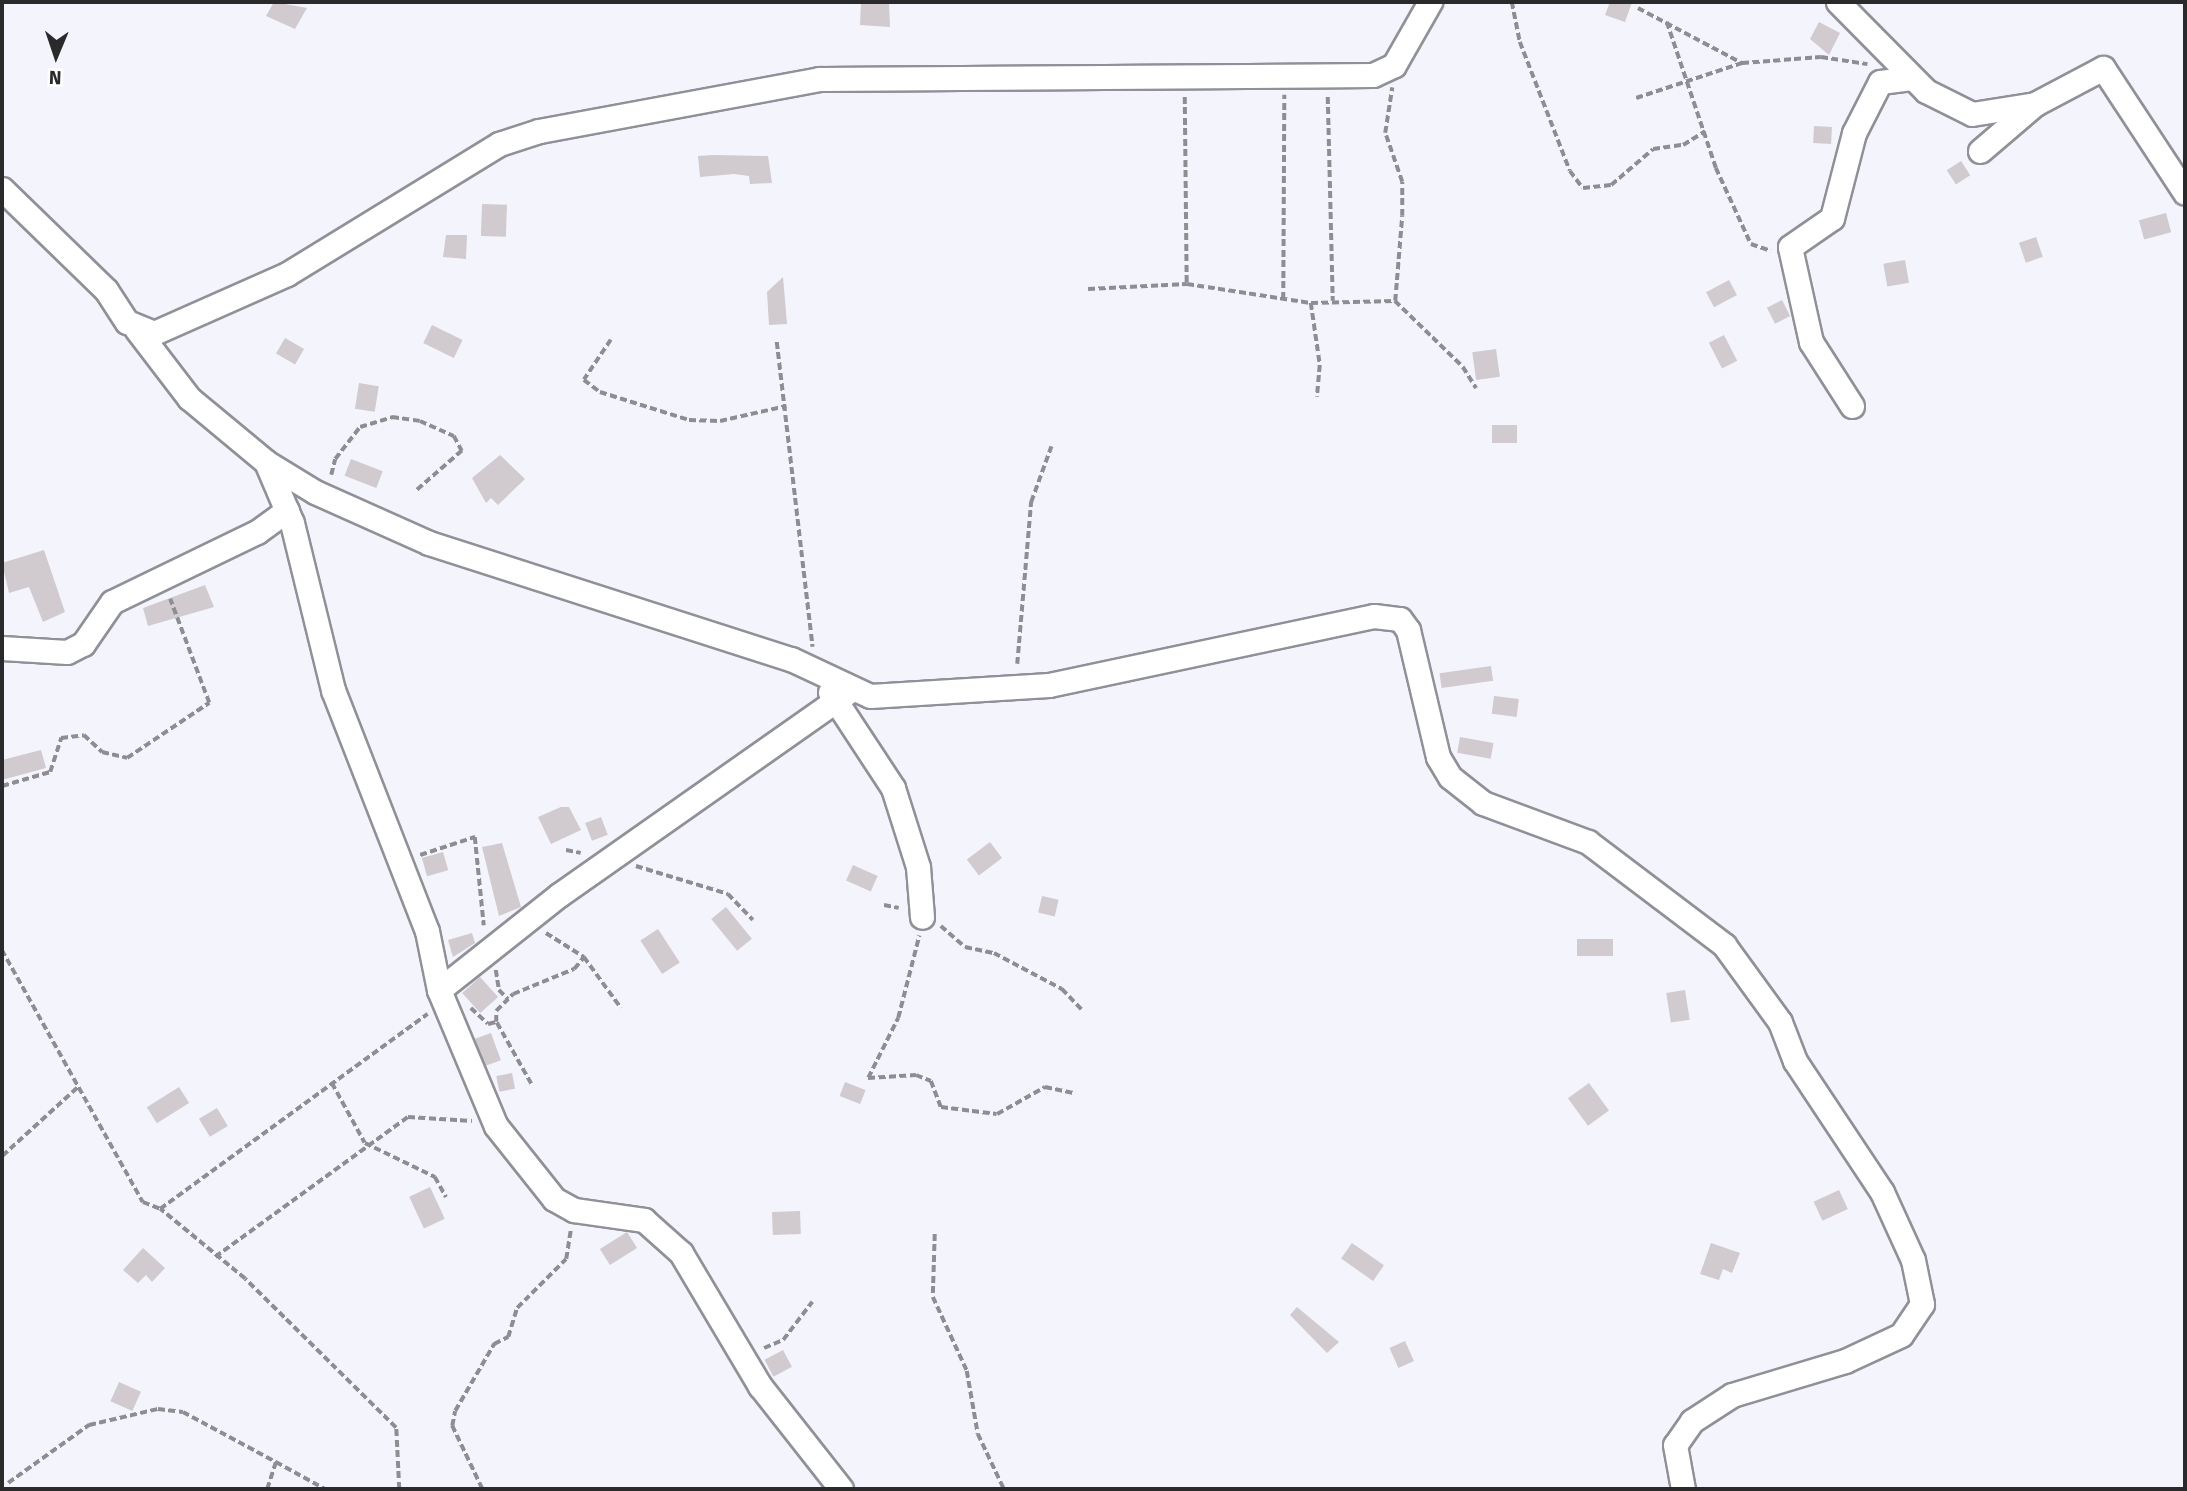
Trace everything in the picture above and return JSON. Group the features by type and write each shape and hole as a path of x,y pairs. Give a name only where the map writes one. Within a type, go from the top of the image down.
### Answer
{"street":[{"path":"137,330 162,332 287,274 499,144 539,131 819,79 1184,74 1373,75 1394,65 1430,2"},
{"path":"1838,2 1912,78 1972,114 2035,104"},
{"path":"1980,151 2035,104 2103,68 2185,193"},
{"path":"1852,406 1811,342 1790,247 1832,218 1853,133 1880,82 1912,78"},
{"path":"2,188 57,239 137,330 190,398 266,462 327,497 429,543 817,674 843,697 893,788 918,867 922,917"},
{"path":"266,462 287,510 333,690 427,931 442,996 496,1126 554,1199 574,1210 644,1220 663,1234 681,1253 742,1357 841,1489"},
{"path":"2,648 67,652 83,644 112,602 162,581 287,510"},
{"path":"442,996 492,948 611,858 843,697 903,696 1015,687 1163,664 1374,616 1399,619 1408,630 1438,757 1450,777 1483,803 1588,842 1724,945 1748,972 1817,1097 1882,1192 1913,1259 1922,1304 1901,1335 1845,1361 1732,1395 1692,1421 1675,1445 1683,1489"}],"path":[{"path":"1512,2 1520,43 1570,171 1583,188 1611,185 1653,149 1683,145 1705,131"},
{"path":"1638,8 1742,64"},
{"path":"1667,22 1705,131 1751,244 1769,251 1790,247"},
{"path":"1636,98 1742,64 1821,57 1873,66"},
{"path":"1394,65 1385,132 1402,182 1395,301"},
{"path":"1184,74 1187,284"},
{"path":"1283,299 1284,75"},
{"path":"1328,76 1333,301"},
{"path":"1088,289 1187,284 1311,303 1395,301 1463,367 1476,388"},
{"path":"1311,303 1320,365 1317,397"},
{"path":"611,340 584,380 600,392 688,420 720,421 786,406"},
{"path":"777,342 817,674"},
{"path":"327,497 335,459 360,427 391,417 420,421 459,443 460,457 415,492"},
{"path":"1015,687 1031,502 1051,447"},
{"path":"2,786 51,772 61,738 84,735 102,752 127,758 209,703 162,581"},
{"path":"400,862 475,836 476,886 492,948 499,990 508,999"},
{"path":"566,850 611,858 728,894 753,920"},
{"path":"884,905 951,930 965,947 1032,971 1082,1010"},
{"path":"922,917 898,1018 868,1078 916,1075 931,1081 941,1107 997,1114 1045,1087 1073,1093"},
{"path":"522,925 539,927 584,957 621,1008"},
{"path":"2,950 143,1202 160,1209 215,1257 396,1428 399,1489"},
{"path":"531,1084 496,1022 508,999 574,969 584,957"},
{"path":"160,1209 332,1083 442,996"},
{"path":"332,1083 365,1143 436,1177 446,1197"},
{"path":"2,1156 79,1086"},
{"path":"215,1257 365,1143 408,1118 496,1126"},
{"path":"482,1489 452,1426 455,1411 494,1344 508,1337 517,1308 566,1259 574,1210"},
{"path":"935,1234 933,1297 967,1371 978,1434 1004,1489"},
{"path":"742,1357 783,1340 812,1302"},
{"path":"8,1483 89,1425 158,1409 183,1412 325,1489"},
{"path":"267,1489 276,1462"}],"building":[{"path":"274,2 307,8 295,29 266,16"},
{"path":"861,2 889,2 890,27 860,25"},
{"path":"1610,2 1632,2 1625,22 1605,15"},
{"path":"1819,22 1840,33 1829,55 1810,39"},
{"path":"1814,126 1832,127 1831,144 1813,143"},
{"path":"698,156 768,156 772,183 750,184 749,176 734,174 700,177"},
{"path":"1961,161 1970,175 1956,185 1947,170"},
{"path":"482,204 507,205 506,237 481,236"},
{"path":"2166,213 2171,232 2144,240 2139,220"},
{"path":"446,235 467,235 466,259 443,257"},
{"path":"2036,237 2043,257 2026,263 2019,243"},
{"path":"1905,260 1909,283 1887,286 1883,264"},
{"path":"783,277 787,324 769,325 767,292"},
{"path":"1729,280 1737,295 1714,307 1706,292"},
{"path":"1782,300 1790,316 1775,324 1767,308"},
{"path":"432,325 463,340 454,358 423,343"},
{"path":"1724,335 1737,361 1722,369 1709,343"},
{"path":"285,338 304,349 295,365 276,354"},
{"path":"1496,349 1500,377 1476,380 1472,352"},
{"path":"359,383 379,386 375,412 355,409"},
{"path":"1492,425 1517,425 1517,443 1492,443"},
{"path":"500,455 525,479 498,505 491,498 486,503 472,478"},
{"path":"351,459 383,471 376,488 345,476"},
{"path":"44,550 65,612 43,622 29,587 9,593 2,563"},
{"path":"205,585 214,607 148,626 143,608"},
{"path":"1491,666 1493,681 1442,688 1440,673"},
{"path":"1494,696 1519,699 1517,717 1492,714"},
{"path":"1460,737 1493,743 1491,759 1457,753"},
{"path":"41,750 46,768 2,780 2,760"},
{"path":"561,807 569,807 581,830 551,844 538,817"},
{"path":"601,817 608,835 592,841 585,823"},
{"path":"990,842 1002,858 979,875 967,859"},
{"path":"502,843 521,907 499,916 482,847"},
{"path":"443,852 448,870 427,876 422,858"},
{"path":"853,865 878,876 871,892 846,881"},
{"path":"1042,896 1059,900 1055,916 1038,913"},
{"path":"726,907 752,939 737,951 711,919"},
{"path":"658,929 680,963 662,974 640,940"},
{"path":"472,933 475,943 453,957 448,940"},
{"path":"1577,939 1613,939 1613,956 1577,956"},
{"path":"480,977 498,997 480,1013 462,993"},
{"path":"1685,990 1690,1020 1671,1023 1666,993"},
{"path":"491,1033 501,1060 485,1066 475,1039"},
{"path":"512,1073 515,1089 499,1092 496,1076"},
{"path":"845,1082 866,1090 860,1104 840,1096"},
{"path":"1589,1083 1609,1111 1588,1126 1568,1098"},
{"path":"179,1087 189,1103 157,1123 147,1107"},
{"path":"217,1108 228,1126 210,1137 199,1119"},
{"path":"430,1187 445,1219 424,1228 409,1197"},
{"path":"1839,1190 1848,1209 1822,1221 1814,1202"},
{"path":"800,1211 801,1234 773,1235 772,1212"},
{"path":"627,1232 637,1248 610,1265 600,1249"},
{"path":"1352,1243 1384,1265 1373,1281 1341,1259"},
{"path":"1711,1243 1740,1253 1732,1273 1723,1269 1719,1280 1700,1274"},
{"path":"143,1248 165,1268 152,1282 146,1275 138,1283 123,1270"},
{"path":"1297,1307 1339,1342 1327,1353 1290,1315"},
{"path":"1405,1341 1414,1361 1398,1368 1389,1348"},
{"path":"783,1350 792,1367 773,1377 764,1360"},
{"path":"119,1382 141,1392 132,1411 110,1401"}]}
